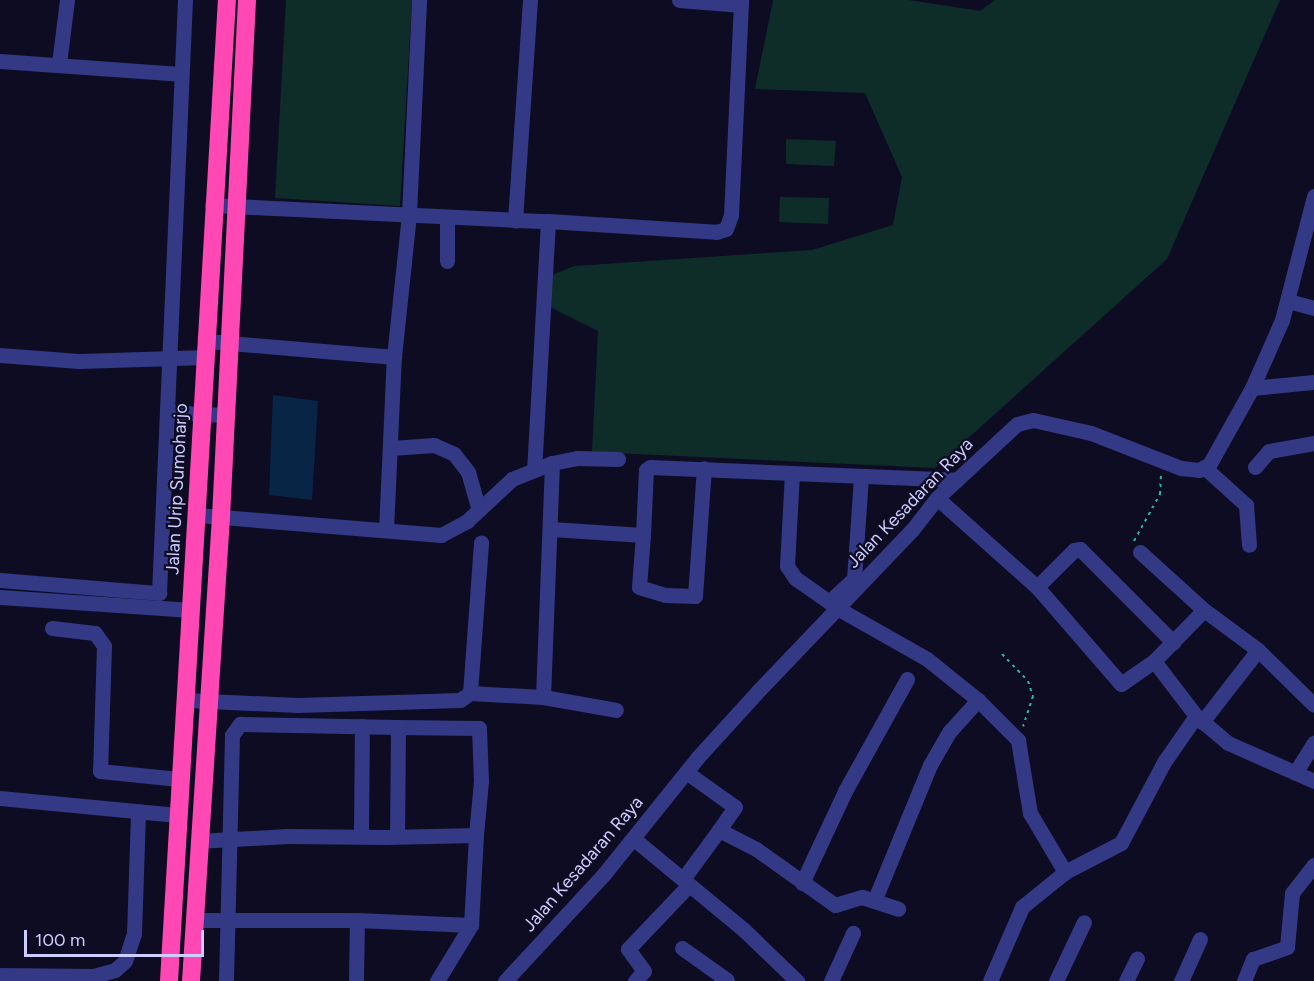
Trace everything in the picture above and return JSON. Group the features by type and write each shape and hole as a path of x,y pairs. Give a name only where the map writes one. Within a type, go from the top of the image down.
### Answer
{"highway":[{"name":"Jalan Urip Sumoharjo","path":"169,981 179,779 192,610 207,349 212,205 227,0"},
{"path":"191,981 198,841 221,517 224,415 247,0"},
{"path":"221,87 243,87"},
{"path":"176,839 198,841"},
{"path":"172,928 194,925"}],"street":[{"path":"59,64 67,0"},
{"path":"0,580 159,593 185,0"},
{"path":"386,530 394,357 409,214 419,0"},
{"path":"515,220 530,0"},
{"path":"212,205 548,221 716,232 726,229 731,215 741,3 679,0"},
{"path":"0,61 180,74"},
{"path":"1249,545 1245,505 1204,467 1213,461 1252,388 1288,301 1313,203"},
{"path":"447,217 447,261"},
{"path":"534,468 548,221"},
{"path":"1288,301 1314,308"},
{"path":"0,355 79,361 169,358 229,344 394,357"},
{"path":"1252,388 1314,382"},
{"path":"167,412 202,412 224,415"},
{"name":"Jalan Kesadaran Raya","path":"513,979 634,839 686,772 937,498 1009,430 1028,419 1091,434 1162,463 1192,470 1204,467"},
{"path":"1255,467 1269,451 1314,443"},
{"path":"391,448 434,446 454,454 468,472 478,508"},
{"path":"197,515 441,535 453,531 512,479 534,468 577,458 618,459"},
{"path":"543,697 552,463"},
{"path":"704,468 695,596 665,595 639,587 646,470 704,468 957,480"},
{"path":"792,472 787,566 795,578 829,602 854,579 861,477"},
{"path":"937,498 1037,587 1121,684 1154,661 1204,610"},
{"path":"551,529 643,536"},
{"path":"470,693 481,542"},
{"path":"1037,587 1074,550 1080,549 1173,642"},
{"path":"1140,552 1204,610 1258,650 1314,705"},
{"path":"0,597 192,610"},
{"path":"837,608 927,658 978,700 1018,740 1030,813 1065,872"},
{"path":"52,628 95,633 104,646 100,771 179,779"},
{"path":"990,981 1022,907 1065,872 1126,837 1164,762 1258,650"},
{"path":"1154,661 1199,719 1236,749 1314,781"},
{"path":"802,883 845,790 907,679"},
{"path":"186,700 298,705 434,702 460,700 470,693 543,697 616,710"},
{"path":"875,899 930,765 950,731 978,700"},
{"path":"226,981 232,735 240,724 479,728 481,781 471,925 437,981"},
{"path":"361,834 362,726"},
{"path":"397,836 398,727"},
{"path":"1295,772 1314,742"},
{"path":"635,981 644,971 628,949 686,882 735,807 686,772"},
{"path":"0,798 177,815"},
{"path":"0,975 93,975 115,970 125,961 134,934 138,811"},
{"path":"719,830 756,849 835,905 862,897 875,899 898,909"},
{"path":"198,841 230,837 361,834 476,835"},
{"path":"634,839 797,981"},
{"path":"1249,978 1253,959 1287,947 1292,894 1314,865"},
{"path":"194,925 228,920 357,920 471,925"},
{"path":"356,981 357,920"},
{"path":"1056,981 1084,922"},
{"path":"831,981 853,933"},
{"path":"1181,981 1200,939"},
{"path":"682,948 719,979"},
{"path":"1126,981 1137,958"}],"path":[{"path":"1140,552 1134,538 1160,494 1162,463"},
{"path":"1002,654 1028,681 1033,696 1018,740"}],"green space":[{"path":"286,0 412,0 400,206 275,198"},
{"path":"773,0 909,0 980,11 995,0 1280,0 1167,259 935,468 592,452 598,331 548,306 550,276 574,266 812,250 893,225 902,177 865,93 755,89"},
{"path":"786,139 836,141 834,166 786,164"},
{"path":"780,197 829,198 828,224 779,222"}],"water":[{"path":"273,395 318,401 312,500 269,495"}]}
